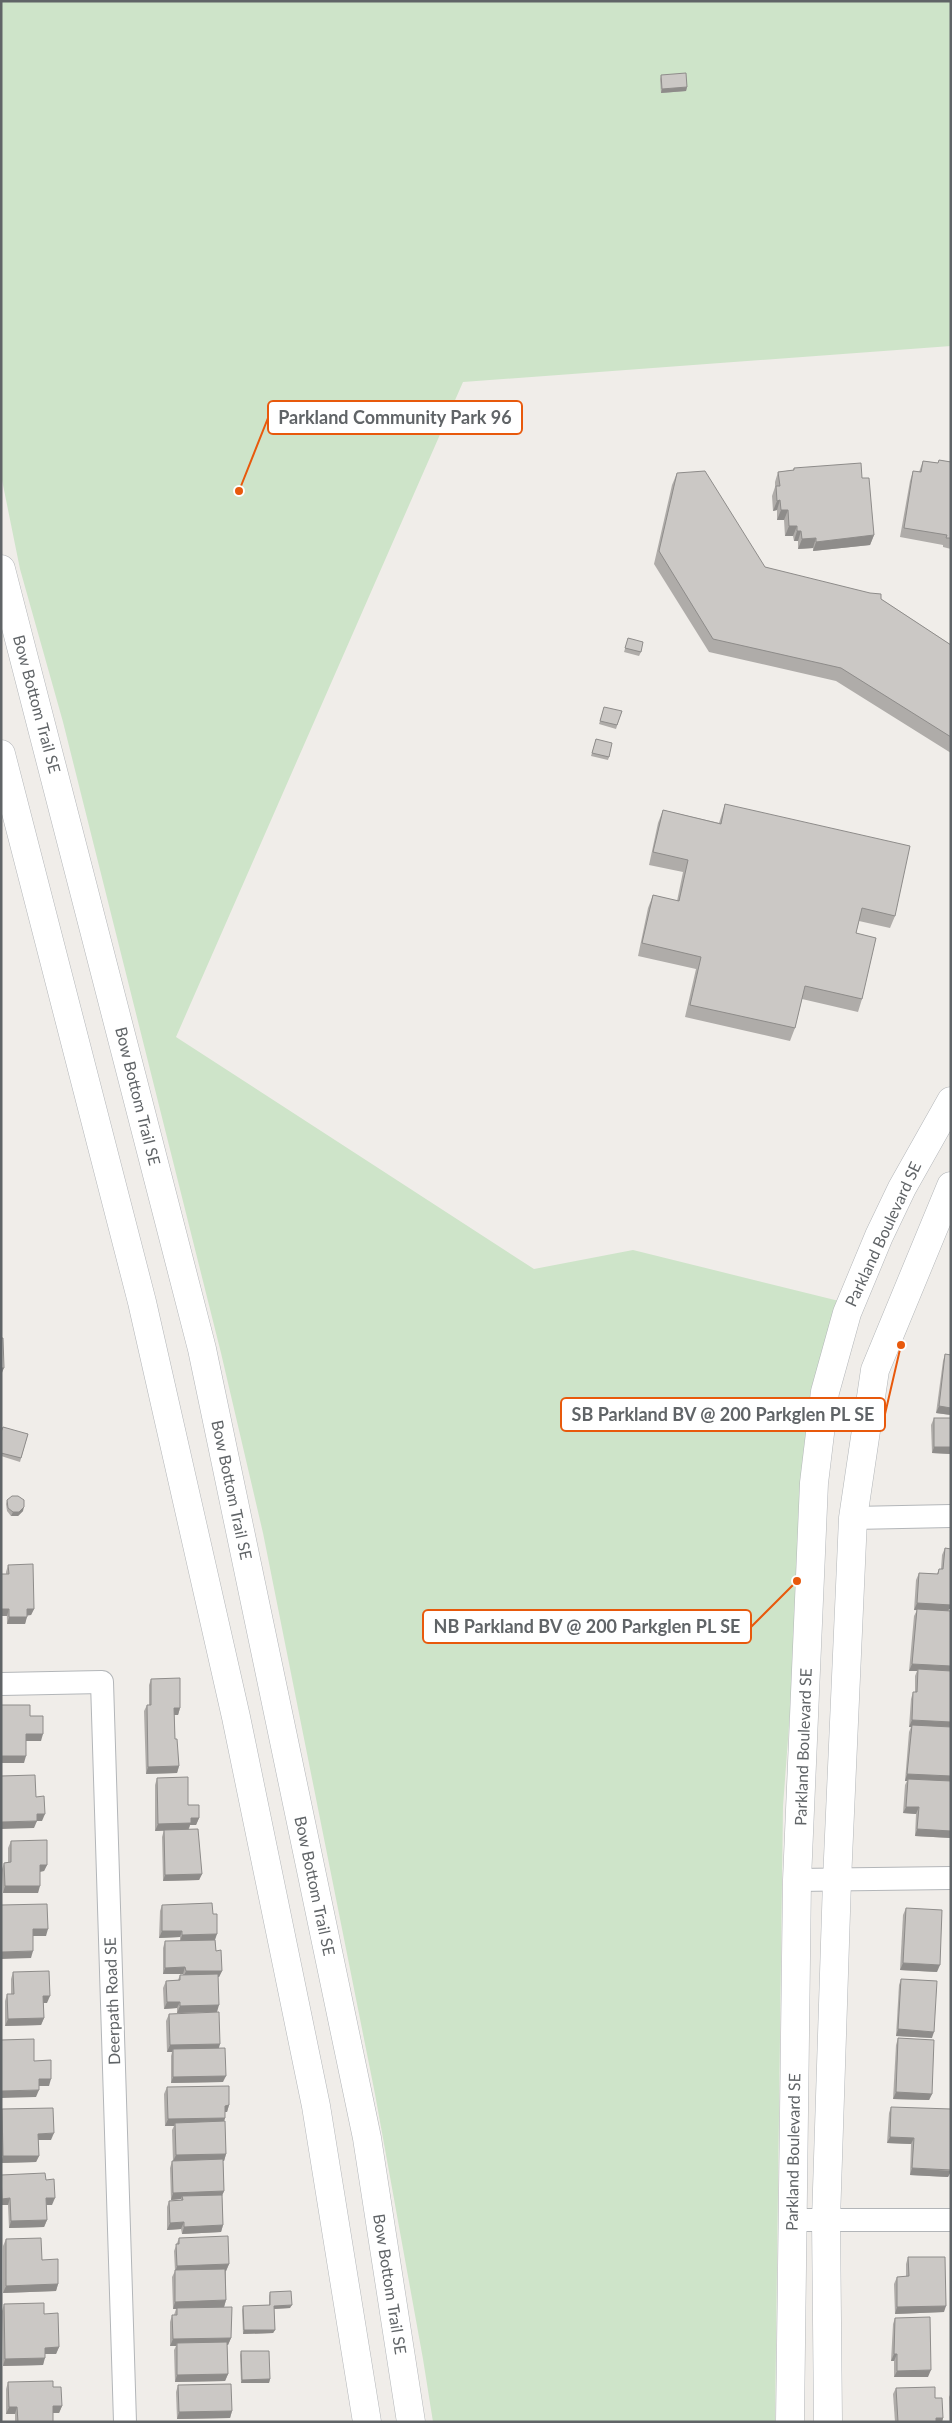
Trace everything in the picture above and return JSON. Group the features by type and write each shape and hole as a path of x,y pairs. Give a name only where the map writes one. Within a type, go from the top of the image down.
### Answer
{"main road":[{"name":"Bow Bottom Trail SE","path":"1,569 202,1349 367,2138 412,2422"},
{"path":"1,754 142,1302 236,1717 316,2106 367,2422"},
{"name":"Parkland Boulevard SE","path":"790,2422 797,1880 814,1483 825,1392 847,1313 879,1236 906,1180 951,1101"},
{"path":"828,2422 826,2220 837,1881 854,1518 875,1370 951,1186"}],"street":[{"path":"854,1518 951,1516"},
{"name":"Deerpath Road SE","path":"1,1684 102,1682 124,2422"},
{"path":"797,1880 837,1881 951,1878"},
{"path":"792,2220 951,2220"}],"green space":[{"path":"1,1 951,1 951,346 463,382 176,1037 534,1269 633,1250 839,1301 808,1472 783,1806 775,2422 433,2422 375,2094 263,1533 221,1353 63,722 20,569 1,475"}],"building":[{"path":"686,73 687,87 662,89 661,75"},
{"path":"939,460 951,462 951,538 946,538 947,535 904,528 913,471 921,472 923,461 938,463"},
{"path":"861,463 862,478 869,478 874,535 816,542 816,538 802,539 801,531 797,531 797,526 789,526 788,510 781,510 780,500 777,501 776,486 780,486 778,472 794,470 794,468"},
{"path":"705,471 765,567 870,593 881,594 881,599 951,645 951,737 841,668 713,639 659,551 677,473"},
{"path":"628,638 643,642 641,652 625,648"},
{"path":"604,707 622,711 617,725 600,721"},
{"path":"596,739 612,743 609,757 592,753"},
{"path":"725,804 910,846 895,916 862,908 856,933 876,938 862,999 805,986 795,1028 690,1005 701,957 642,943 653,895 679,901 688,860 653,852 663,810 721,824"},
{"path":"1,1338 3,1338 4,1368 1,1368"},
{"path":"945,1354 951,1355 951,1408 939,1406"},
{"path":"934,1418 951,1418 951,1447 934,1447"},
{"path":"3,1427 28,1434 21,1458 1,1453 1,1432"},
{"path":"12,1496 18,1496 24,1500 24,1507 19,1512 13,1512 8,1508 7,1500"},
{"path":"945,1548 951,1549 951,1605 917,1603 919,1573 938,1574 939,1569 943,1569"},
{"path":"33,1564 34,1609 27,1609 27,1617 9,1617 9,1609 1,1609 1,1574 9,1574 8,1565"},
{"path":"917,1609 951,1611 951,1666 912,1664"},
{"path":"918,1669 951,1671 951,1722 912,1720 913,1692 917,1692"},
{"path":"180,1678 180,1708 174,1708 175,1739 177,1739 179,1766 148,1767 147,1705 151,1705 151,1679"},
{"path":"1,1705 30,1705 30,1716 43,1716 43,1734 26,1734 26,1756 1,1756"},
{"path":"912,1725 951,1727 951,1776 907,1774"},
{"path":"35,1775 36,1797 44,1796 45,1814 37,1814 37,1821 1,1822 1,1776"},
{"path":"188,1777 188,1805 199,1805 199,1818 191,1818 191,1823 158,1824 157,1778"},
{"path":"908,1779 951,1781 951,1831 917,1829 919,1807 906,1807"},
{"path":"198,1829 202,1874 165,1875 164,1830"},
{"path":"47,1840 47,1865 40,1865 40,1886 5,1886 4,1863 11,1862 11,1841"},
{"path":"212,1903 213,1914 217,1914 217,1934 182,1935 182,1931 162,1931 162,1905"},
{"path":"47,1904 48,1929 33,1929 33,1951 1,1952 1,1905"},
{"path":"906,1908 942,1910 940,1965 903,1963"},
{"path":"215,1940 216,1951 221,1950 222,1971 186,1971 185,1967 165,1968 165,1941"},
{"path":"49,1971 50,1996 43,1996 44,2018 8,2019 7,1994 14,1994 13,1972"},
{"path":"218,1974 219,2005 180,2006 180,2002 167,2002 166,1981 180,1980 180,1975"},
{"path":"901,1979 937,1981 934,2032 898,2029"},
{"path":"219,2012 220,2044 170,2045 169,2014"},
{"path":"898,2038 934,2040 932,2094 896,2092"},
{"path":"34,2039 34,2061 51,2060 51,2079 39,2079 39,2090 1,2091 1,2040"},
{"path":"225,2048 226,2076 173,2077 173,2049"},
{"path":"229,2086 229,2105 225,2106 225,2118 168,2119 167,2087"},
{"path":"891,2107 951,2109 951,2170 912,2168 914,2138 890,2137"},
{"path":"53,2108 54,2133 38,2134 39,2156 3,2156 2,2109"},
{"path":"225,2121 226,2154 176,2155 175,2123"},
{"path":"223,2159 224,2191 173,2193 172,2161"},
{"path":"45,2173 46,2180 54,2179 55,2198 46,2198 47,2220 11,2221 10,2198 2,2199 1,2175"},
{"path":"222,2195 223,2225 184,2227 184,2222 170,2223 169,2201 183,2200 182,2196"},
{"path":"228,2236 229,2264 177,2266 176,2244 179,2244 179,2238"},
{"path":"41,2238 42,2260 58,2259 58,2284 6,2286 6,2239"},
{"path":"908,2257 945,2257 946,2306 897,2307 897,2277 909,2276"},
{"path":"225,2269 226,2300 175,2302 175,2270"},
{"path":"291,2291 292,2305 274,2306 275,2330 244,2330 243,2306 270,2305 270,2292"},
{"path":"44,2303 44,2314 58,2313 59,2347 45,2348 45,2358 5,2359 4,2304"},
{"path":"232,2307 231,2338 173,2339 172,2315 177,2315 177,2308"},
{"path":"930,2317 931,2370 897,2371 897,2354 894,2354 895,2318"},
{"path":"227,2342 228,2374 177,2375 177,2343"},
{"path":"241,2351 269,2351 270,2379 242,2380"},
{"path":"53,2381 53,2387 61,2387 62,2406 53,2406 53,2422 18,2422 17,2407 9,2407 8,2382"},
{"path":"231,2384 232,2411 179,2412 178,2385"},
{"path":"935,2387 935,2398 942,2398 943,2418 936,2418 936,2422 898,2422 896,2388"}],"place":[{"name":"Parkland Community Park 96","path":"239,491"},
{"name":"SB Parkland BV @ 200 Parkglen PL SE","path":"901,1345"},
{"name":"NB Parkland BV @ 200 Parkglen PL SE","path":"797,1581"}]}
